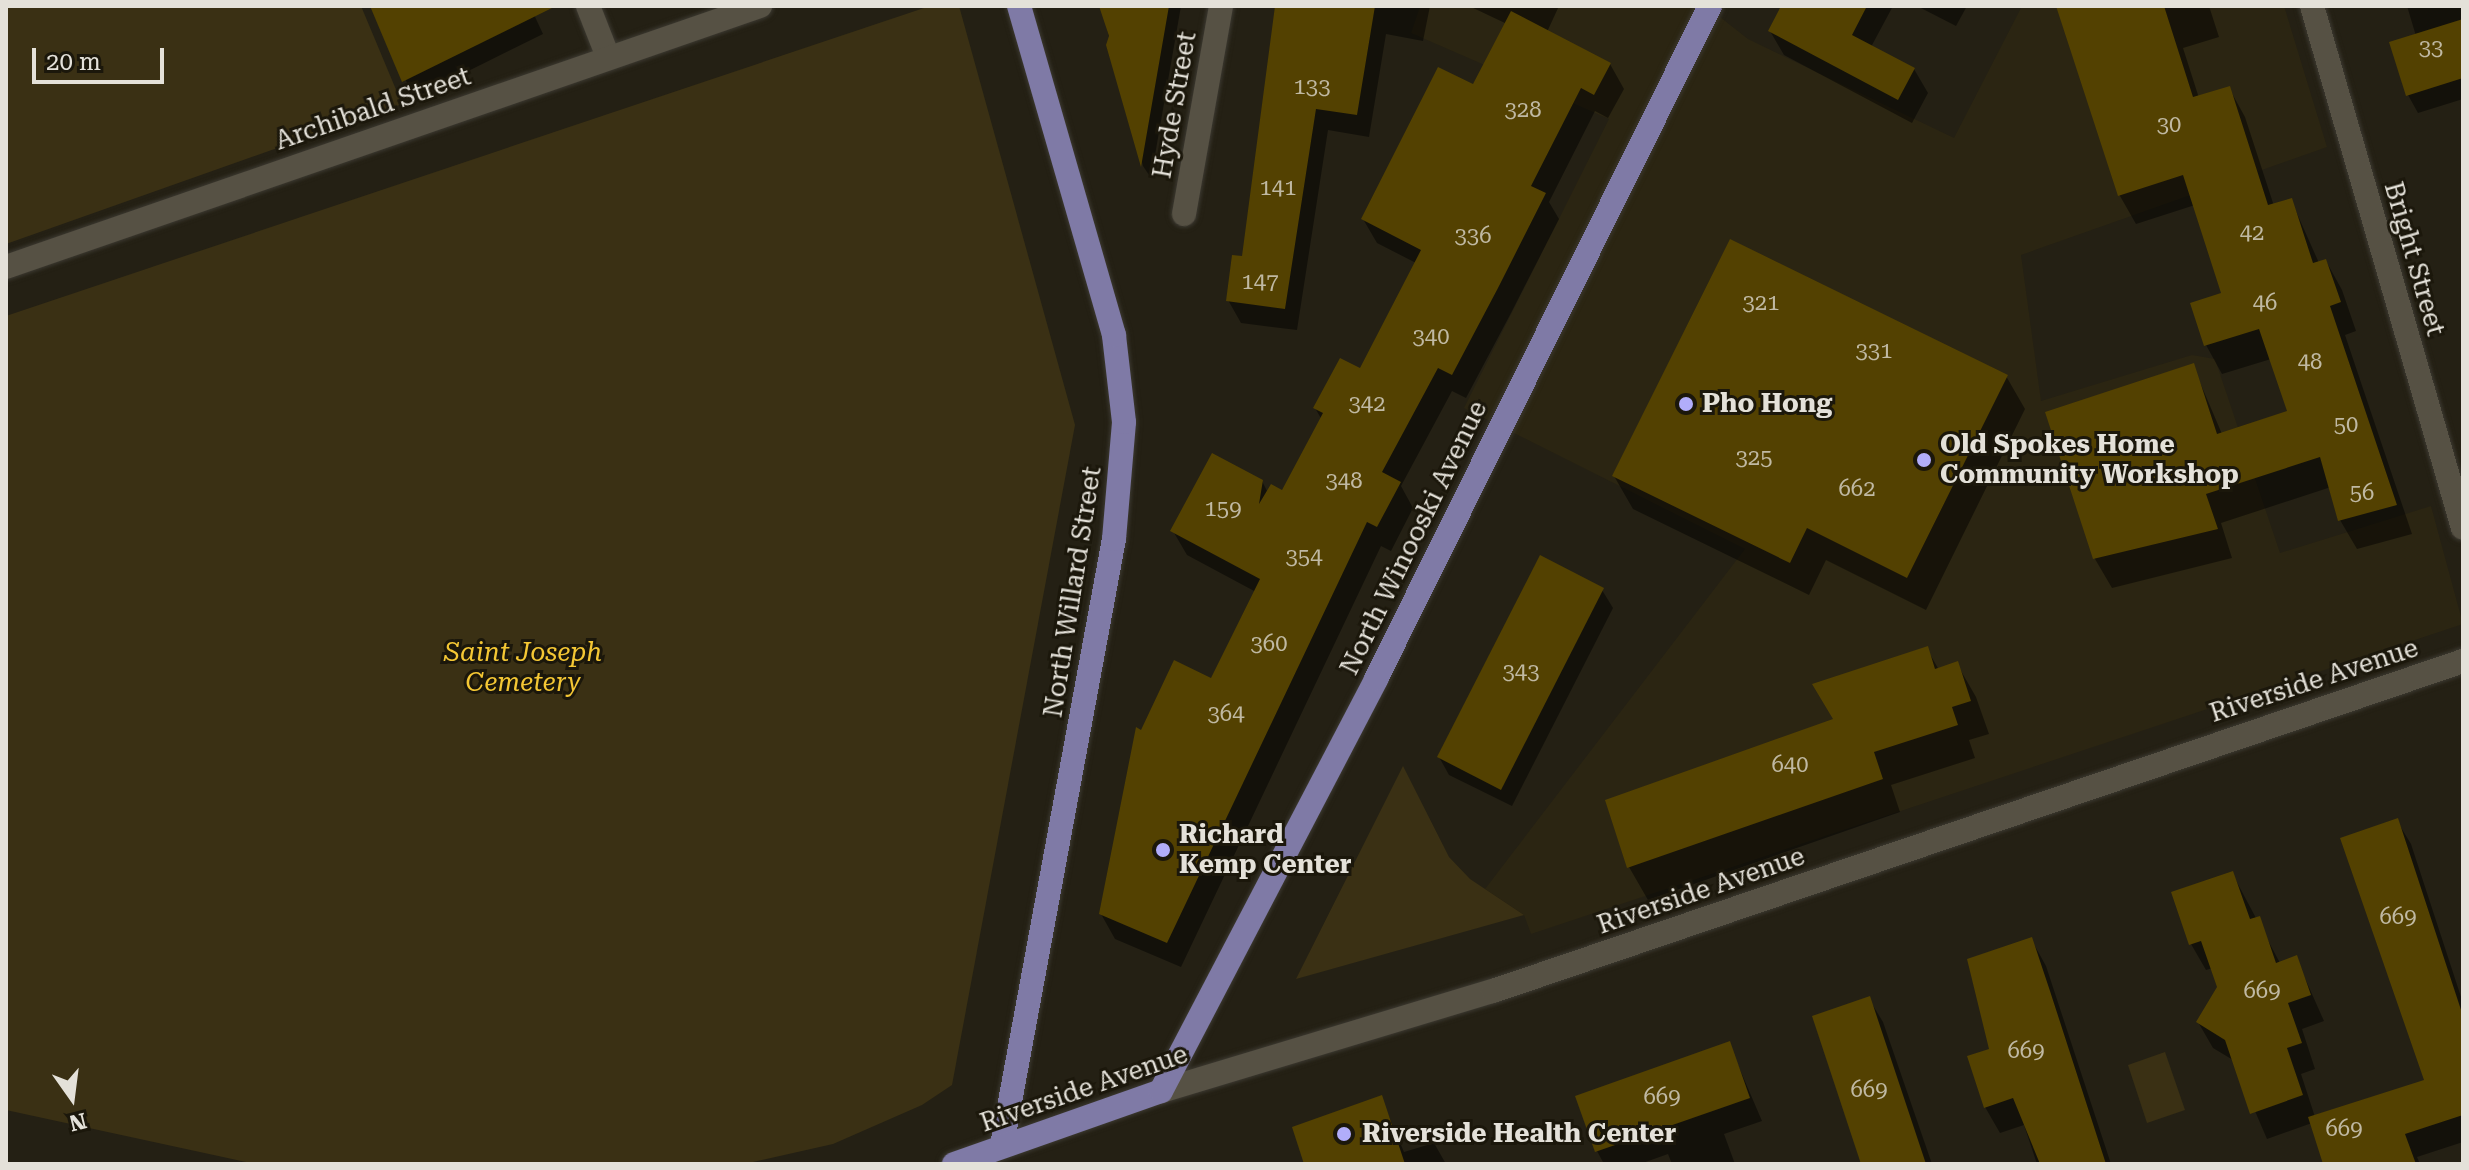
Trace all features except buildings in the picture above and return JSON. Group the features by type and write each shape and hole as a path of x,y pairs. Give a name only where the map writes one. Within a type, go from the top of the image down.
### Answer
{"main road":[{"name":"North Willard Street","path":"1002,1145 1114,539 1124,422 1114,335 1019,6"},
{"name":"North Winooski Avenue","path":"1161,1091 1376,679 1710,6"},
{"name":"Riverside Avenue","path":"954,1164 1161,1091"}],"street":[{"path":"588,6 608,57"},
{"name":"Archibald Street","path":"6,267 760,6"},
{"name":"Hyde Street","path":"1184,214 1221,6"},
{"name":"Bright Street","path":"2312,6 2463,528"},
{"name":"Riverside Avenue","path":"1161,1091 1493,991 2463,661"}],"shaded area":[{"path":"1420,6 1706,6 1748,39 1954,138 2022,6 2284,6 2327,147 2021,255 2041,401 2192,355 2215,359 2280,553 2431,506 2463,624 1531,934 1524,915 1485,889 1745,549 1464,408 1609,119 1411,33"}],"green space":[{"path":"6,6 361,6 402,104 6,244"},
{"name":"Saint Joseph Cemetery","path":"930,6 959,6 1075,425 952,1085 922,1105 833,1144 744,1164 246,1162 6,1110 6,316"},
{"path":"1403,766 1449,857 1470,879 1524,915 1296,979"},
{"path":"2165,1052 2185,1110 2147,1123 2128,1065"}],"place":[{"name":"Pho Hong","path":"1686,404"},
{"name":"Old Spokes Home Community Workshop","path":"1924,460"},
{"name":"Richard Kemp Center","path":"1163,850"},
{"name":"Riverside Health Center","path":"1344,1134"}]}
